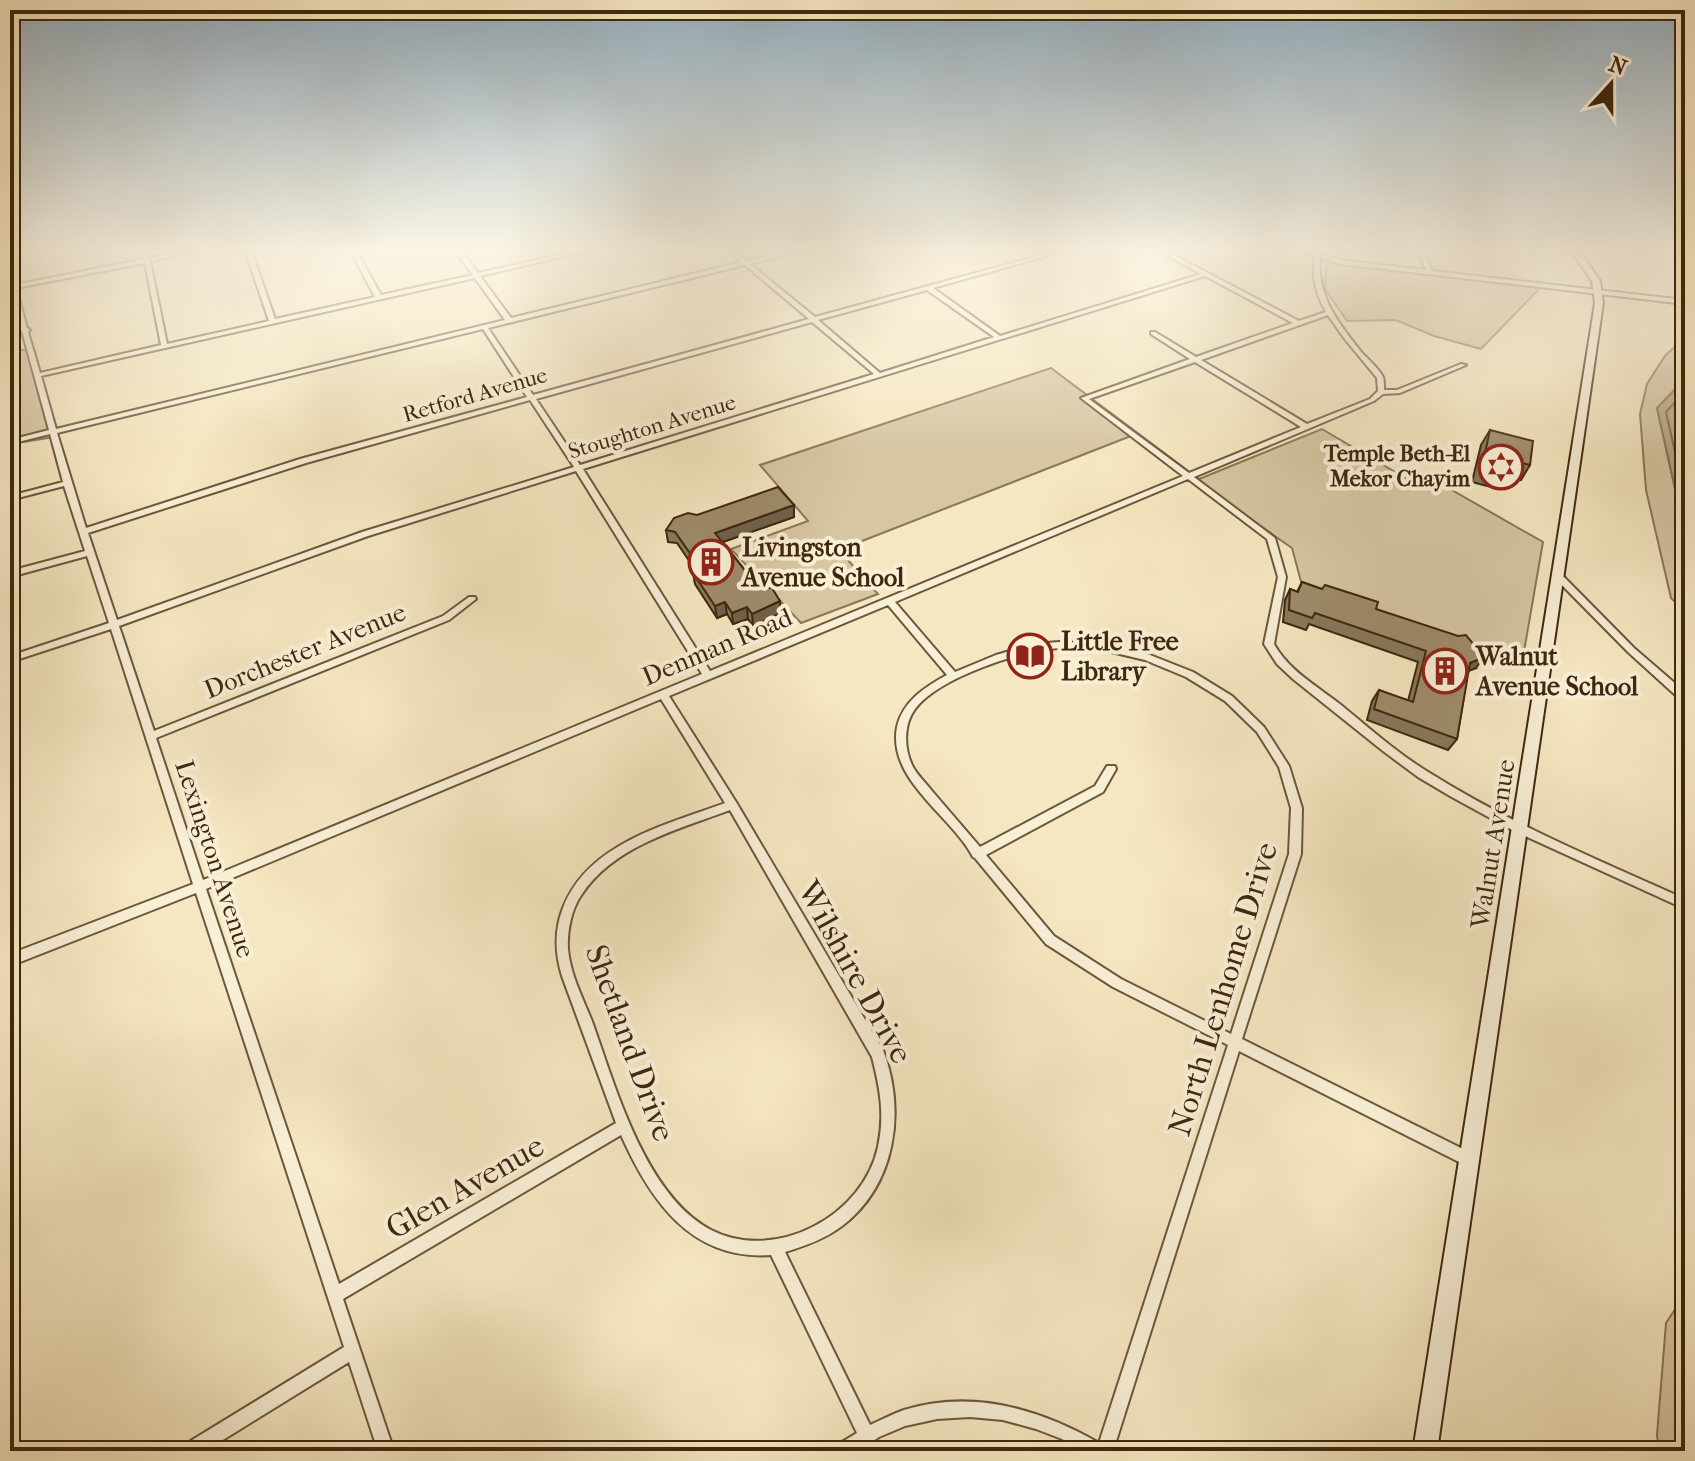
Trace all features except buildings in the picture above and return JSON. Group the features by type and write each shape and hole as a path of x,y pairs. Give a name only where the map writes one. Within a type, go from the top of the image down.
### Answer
{"street":[{"name":"Lexington Avenue","path":"23,318 67,483 386,1451"},
{"path":"159,318 164,346"},
{"path":"272,318 273,322"},
{"path":"38,375 290,318"},
{"path":"10,442 517,318"},
{"name":"Retford Avenue","path":"83,532 303,461 810,318"},
{"path":"811,318 879,375"},
{"path":"971,318 999,338"},
{"name":"Stoughton Avenue","path":"10,659 365,534 1063,318"},
{"path":"1289,318 1298,323"},
{"path":"1312,318 1084,398 1271,538 1282,577 1270,632 1269,644 1274,654 1389,751 1460,797 1519,830 1685,904"},
{"path":"1336,318 1380,378 1381,392"},
{"name":"Walnut Avenue","path":"1425,1451 1595,318"},
{"path":"484,326 579,469 708,675"},
{"path":"10,328 27,330"},
{"path":"1153,333 1306,427"},
{"name":"Denman Road","path":"10,960 201,886 1372,400 1381,392 1398,392 1463,365"},
{"path":"10,498 67,483"},
{"path":"10,574 90,552"},
{"path":"1557,575 1631,650 1685,698"},
{"name":"Dorchester Avenue","path":"151,736 446,618 472,599"},
{"path":"889,600 953,676"},
{"name":"North Lenhome Drive","path":"1105,1451 1235,1041 1298,838 1294,790 1271,744 1248,717 1205,683 1173,666 1128,652 1094,646 1042,646 1010,653 953,676 922,693 904,717 900,739 909,770 1050,940 1117,983 1235,1041 1470,1160"},
{"name":"Wilshire Drive","path":"663,694 732,805 878,1055 887,1079 891,1105 890,1132 883,1159 863,1196 831,1226 806,1239 775,1247"},
{"path":"977,854 1099,789 1111,769"},
{"name":"Shetland Drive","path":"732,805 613,856 588,877 567,913 562,933 564,963 624,1126 659,1190 676,1213 697,1230 736,1246 775,1247"},
{"name":"Glen Avenue","path":"335,1295 624,1126"},
{"path":"775,1247 867,1436"},
{"path":"190,1451 353,1350"},
{"path":"843,1451 898,1420 923,1413 974,1408 1000,1410 1051,1425 1098,1451"}],"shaded area":[{"path":"1345,318 1511,318 1481,349 1434,336 1396,320 1347,321"},
{"path":"1685,337 1685,379 1657,408 1685,533 1685,612 1671,598 1646,490 1640,414 1647,384 1665,356"},
{"path":"10,349 35,351 55,437 10,444"},
{"path":"1051,368 1199,479 1322,429 1407,479 1422,473 1543,542 1522,663 1303,589 1292,548 1131,436 839,550 878,594 801,623 731,549 808,521 760,465"},
{"path":"1685,1294 1685,1451 1659,1451 1657,1435 1666,1323"}],"water":[{"path":"1685,379 1685,408 1681,411 1685,426 1685,533 1657,408"}],"place":[{"name":"Temple Beth-El Mekor Chayim","path":"1501,467"},
{"name":"Livingston Avenue School","path":"711,562"},
{"name":"Little Free Library","path":"1030,656"},
{"name":"Walnut Avenue School","path":"1445,671"}]}
